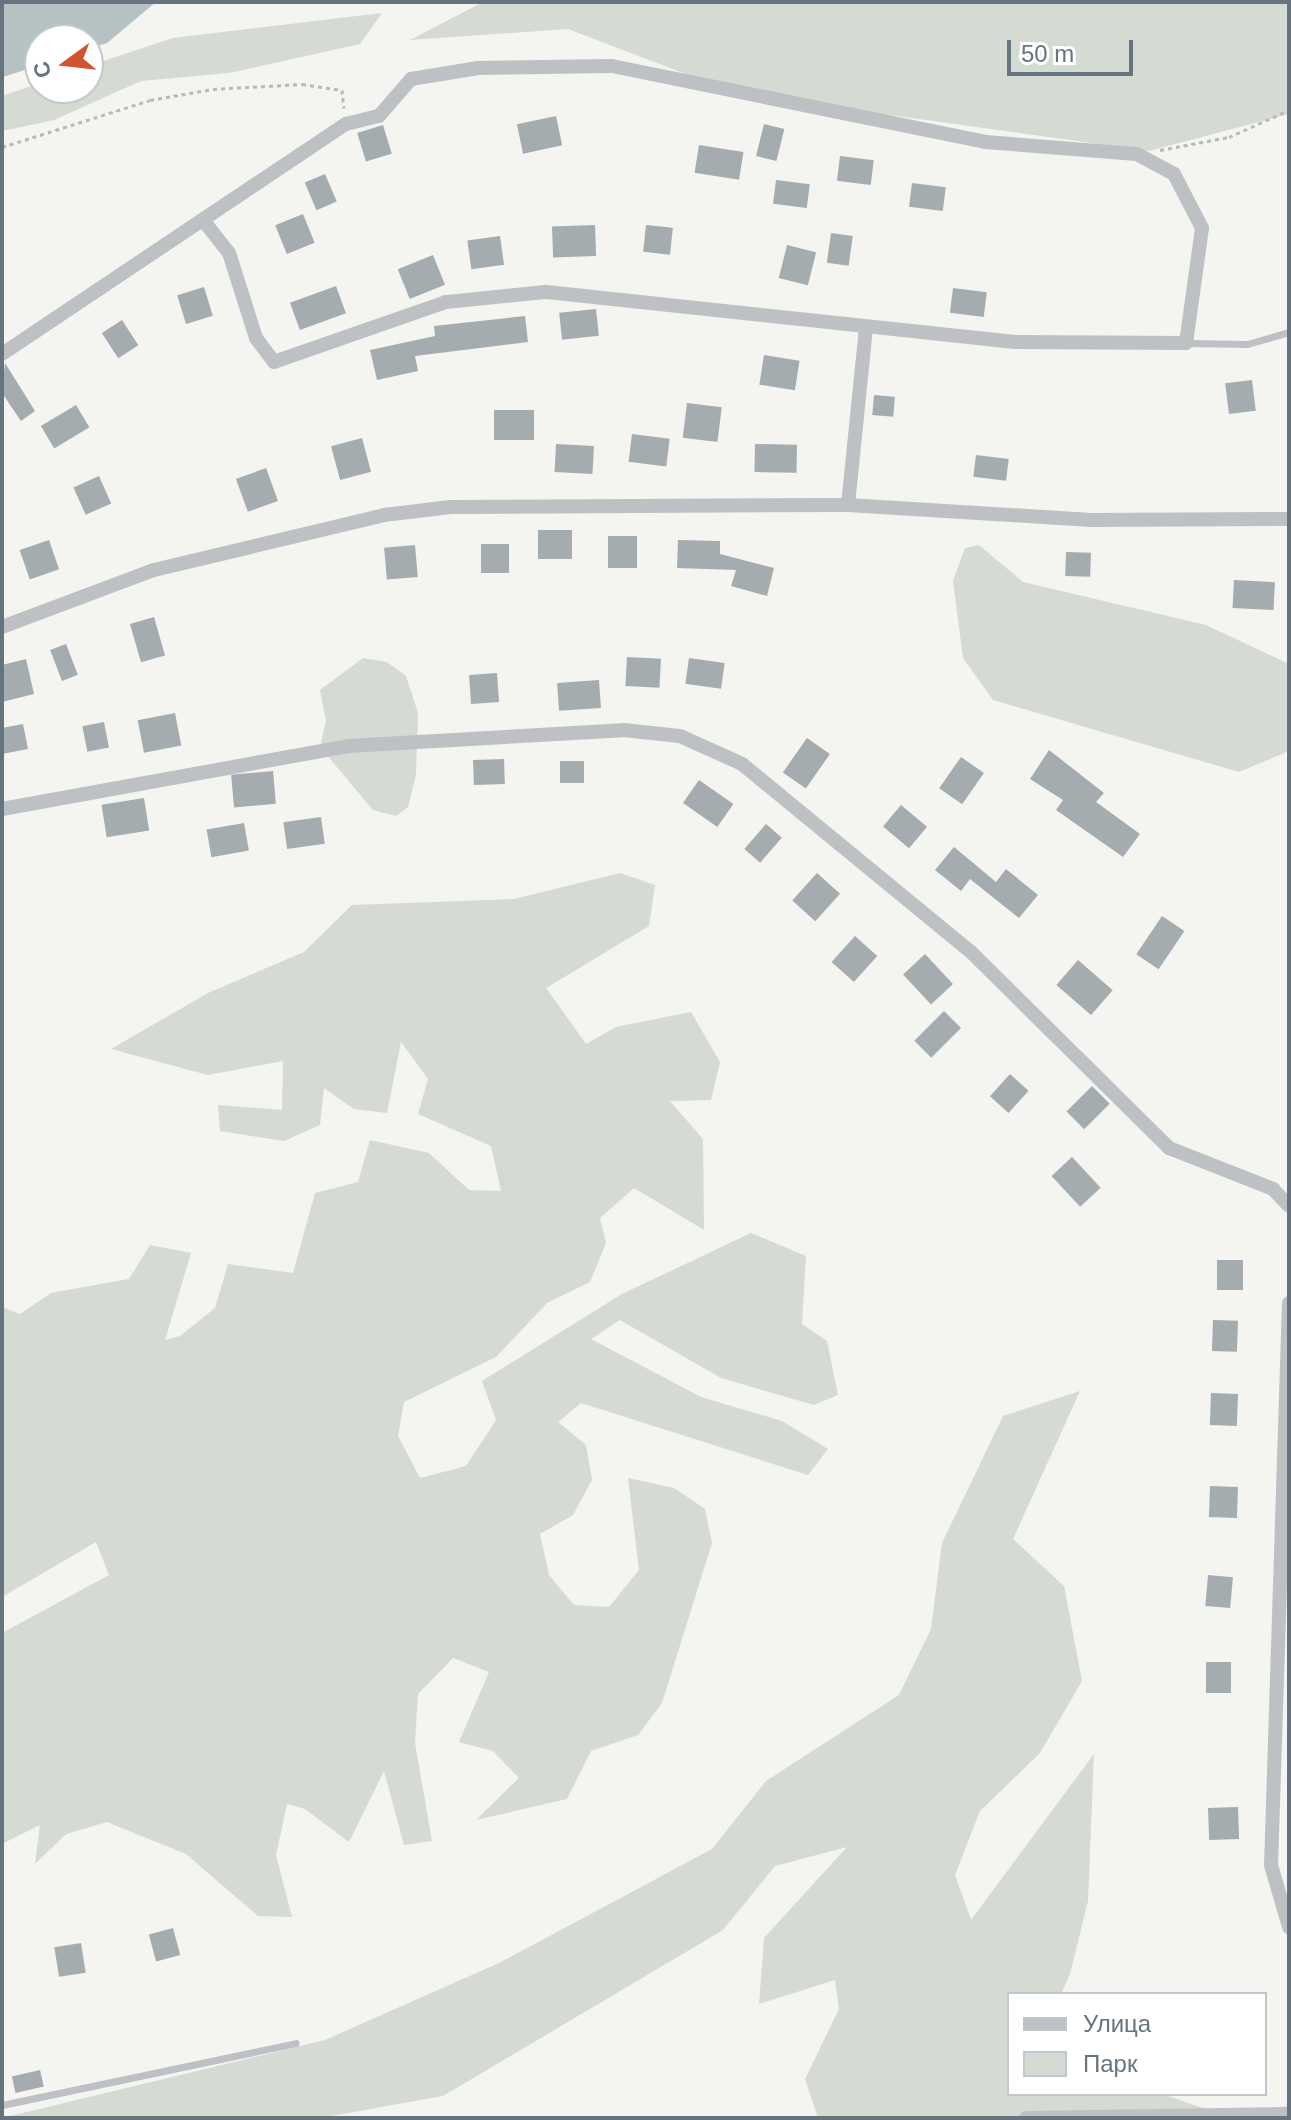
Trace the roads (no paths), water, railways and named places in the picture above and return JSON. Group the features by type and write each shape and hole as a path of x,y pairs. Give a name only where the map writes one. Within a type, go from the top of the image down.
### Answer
{"street":[{"path":"2,354 346,124 379,116 411,79 580,63 985,142 1137,154 1174,174 1198,210 1186,343 1015,342 866,328 690,302 545,292 446,302 274,362 256,338 229,253 203,220"},
{"path":"848,505 866,328"},
{"path":"2,627 139,574 384,515 451,507 848,505 1092,520 1289,519"},
{"path":"2,809 348,746 623,730 680,736 742,764 959,942 1169,1148 1273,1189 1289,1206"},
{"path":"1289,1303 1271,1865 1289,1927"},
{"path":"1026,2118 1289,2114"}],"lane":[{"path":"1186,343 1247,344 1289,332"},
{"path":"2,2105 296,2043"}]}
